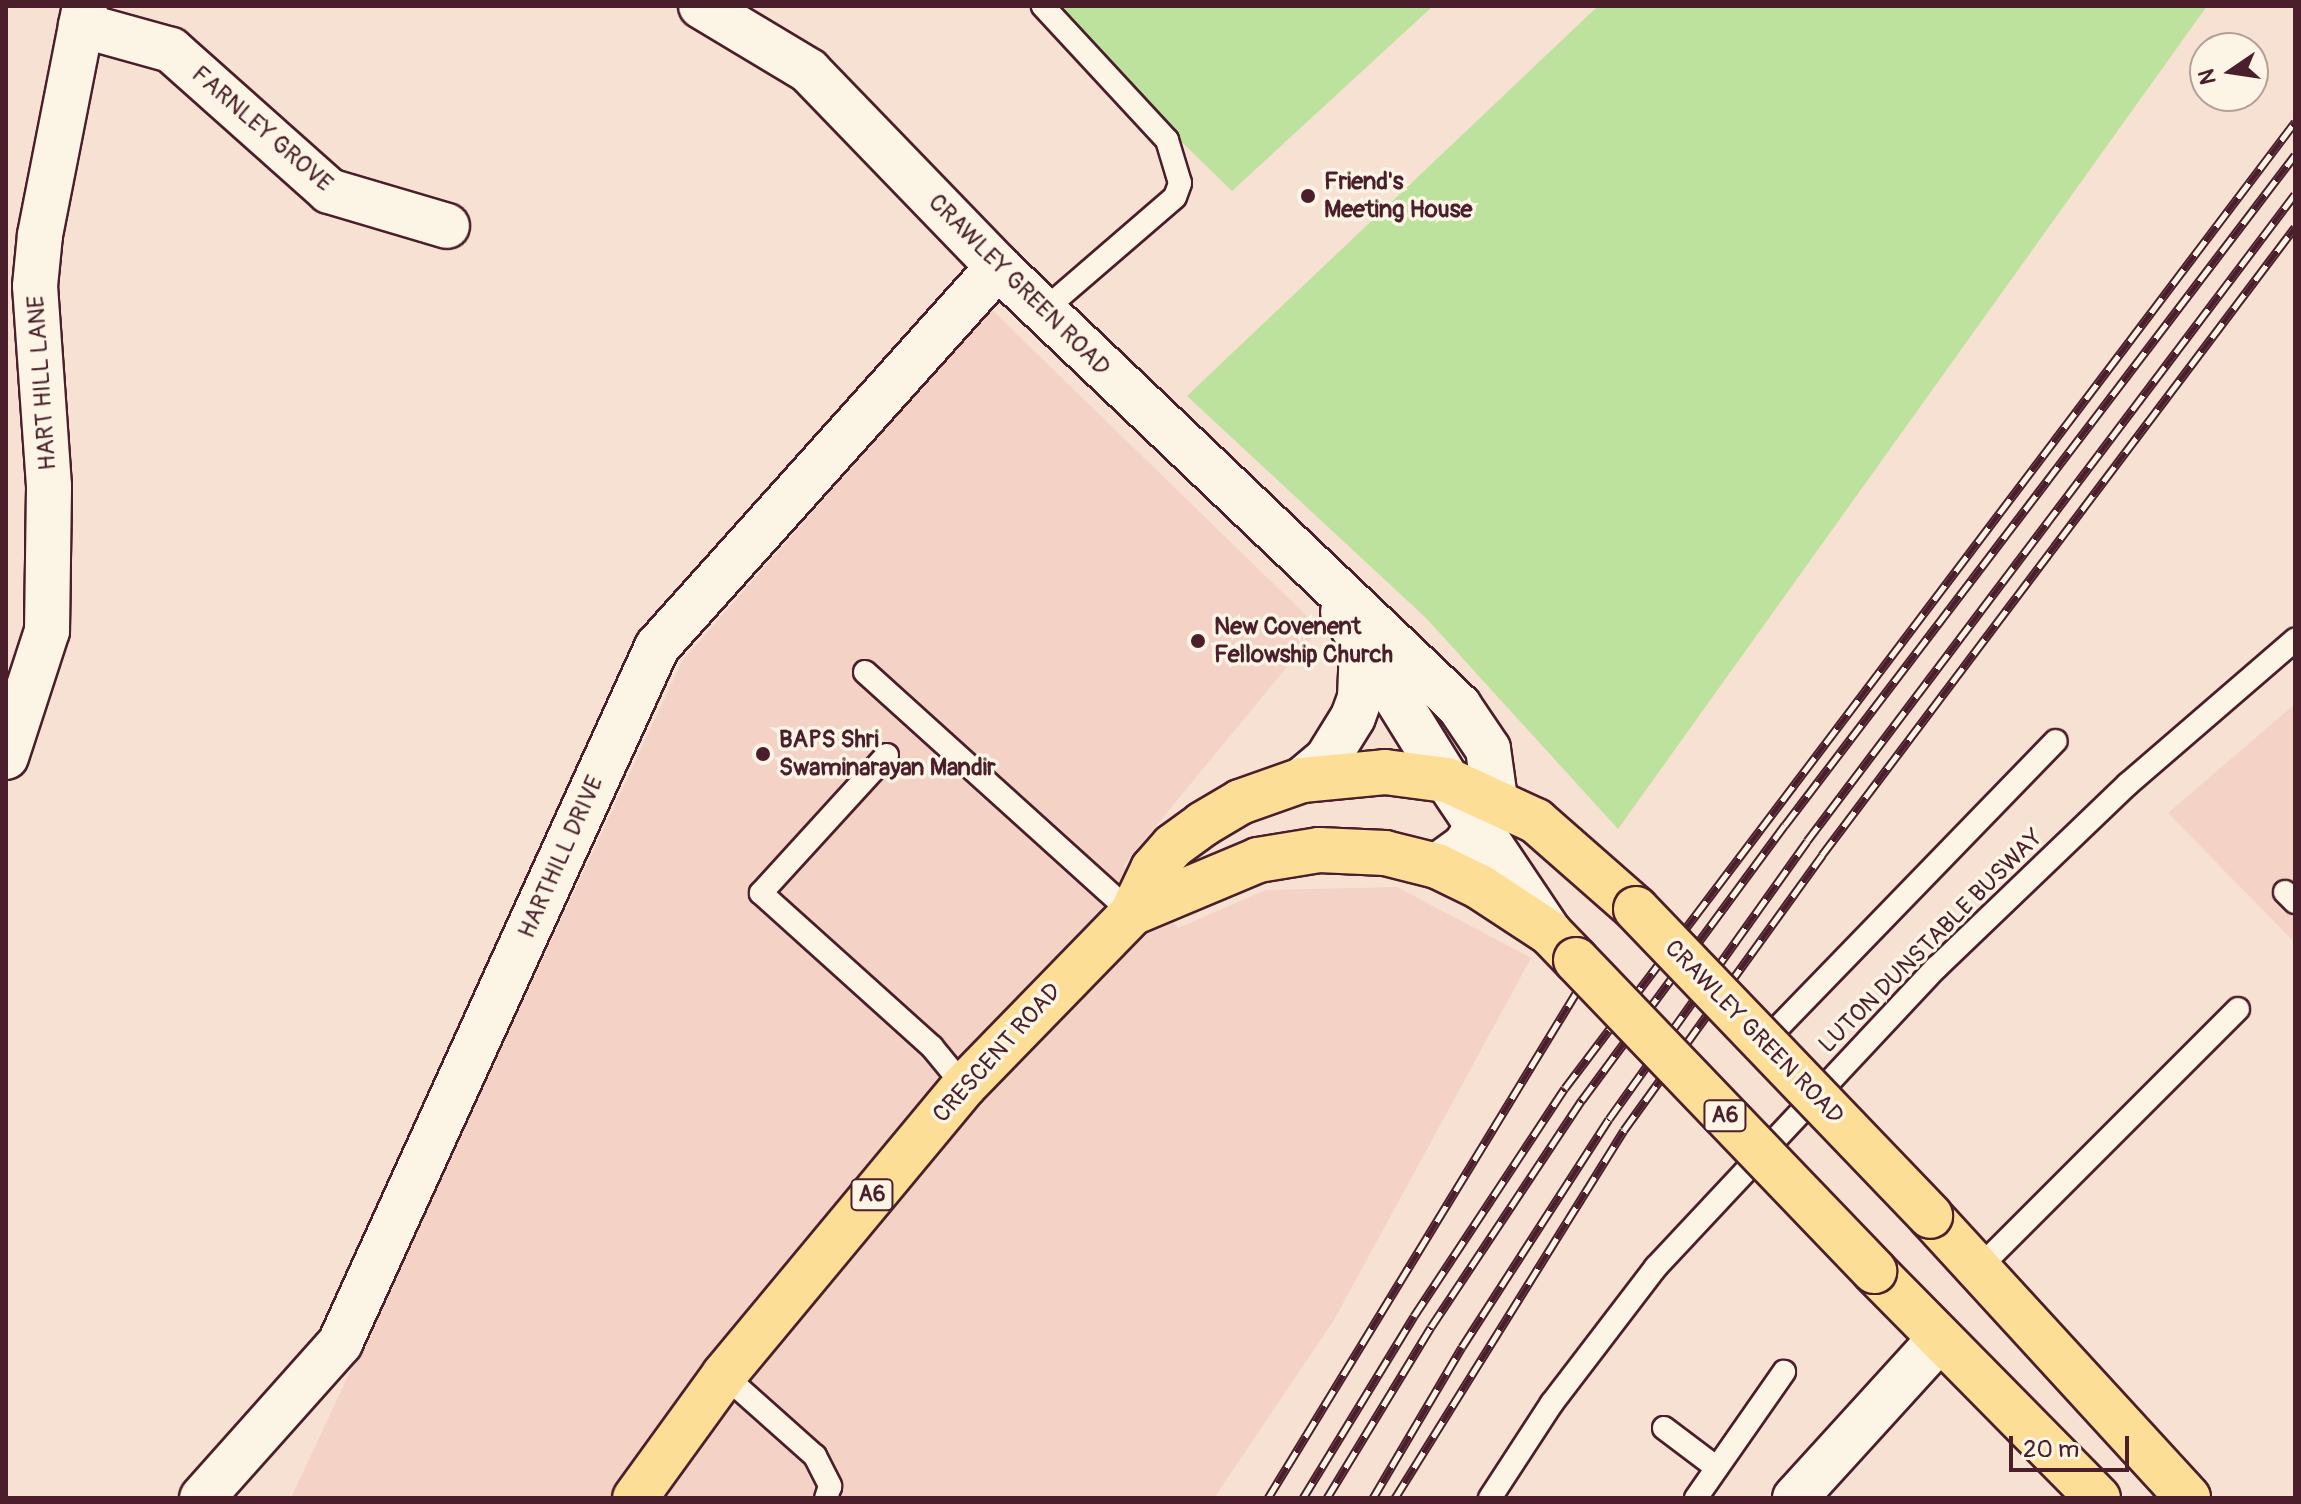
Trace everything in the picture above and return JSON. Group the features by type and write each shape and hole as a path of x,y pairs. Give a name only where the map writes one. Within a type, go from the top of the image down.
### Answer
{"highway":[{"name":"A6","path":"1302,780 1385,772 1447,780 1488,814"},
{"name":"CRESCENT ROAD","path":"635,1498 724,1375 964,1086 1132,913 1153,869 1173,846 1240,802 1302,780"},
{"name":"CRAWLEY GREEN ROAD","path":"1488,814 1571,847 1636,909 1930,1216 2188,1498"},
{"name":"A6","path":"1132,913 1217,874 1287,854 1353,850 1437,866 1563,946"},
{"name":"CRAWLEY GREEN ROAD","path":"1563,946 1938,1341 2098,1498"}],"street":[{"name":"CRAWLEY GREEN ROAD","path":"701,6 809,71 1043,311 1459,706 1488,749 1488,814 1563,946"},
{"name":"FARNLEY GROVE","path":"83,15 171,50 329,191 447,226"},
{"name":"HART HILL LANE","path":"6,757 47,631 49,486 35,286 83,15"},
{"name":"HARTHILL DRIVE","path":"202,1498 340,1343 657,647 998,267"},
{"name":"CRAWLEY GREEN ROAD","path":"1326,581 1362,646 1447,780"},
{"name":"CRESCENT ROAD","path":"1302,780 1327,759 1353,717 1361,687 1362,646"},
{"path":"1437,866 1488,814"},
{"path":"1795,1498 1938,1341"}],"lane":[{"path":"1043,6 1167,140 1180,183 1175,197 1043,311"},
{"name":"LUTON DUNSTABLE BUSWAY","path":"1490,1498 1552,1403 1656,1267 1817,1095 2043,862 2216,703 2295,640"},
{"path":"865,672 1132,913"},
{"path":"1764,1042 2056,741"},
{"path":"887,755 761,893 932,1047 964,1086"},
{"path":"1977,1270 2238,1009"},
{"path":"1696,1498 1784,1372"},
{"path":"724,1375 815,1456 830,1486 826,1498"},
{"path":"1664,1428 1717,1468"}],"shaded area":[{"path":"991,309 1319,628 1123,866 1178,928 1266,890 1397,887 1531,958 1334,1320 1214,1498 291,1498 682,661"},
{"path":"2295,704 2295,943 2168,813"}],"green space":[{"path":"1042,6 1433,6 1232,191"},
{"path":"1598,6 2207,6 1618,829 1426,618 1187,396"}],"railway":[{"path":"1303,1498 1414,1316 1565,1088 2295,122"},
{"path":"1327,1498 1431,1327 1582,1100 1785,825 2295,155"},
{"path":"1373,1498 1462,1347 1609,1119 1807,841 2295,194"},
{"path":"1395,1498 1624,1130 1822,855 2295,227"},
{"path":"1268,1498 1579,988"}],"place":[{"name":"Friend's Meeting House","path":"1308,196"},
{"name":"New Covenent Fellowship Church","path":"1198,641"},
{"name":"BAPS Shri Swaminarayan Mandir","path":"763,754"}]}
